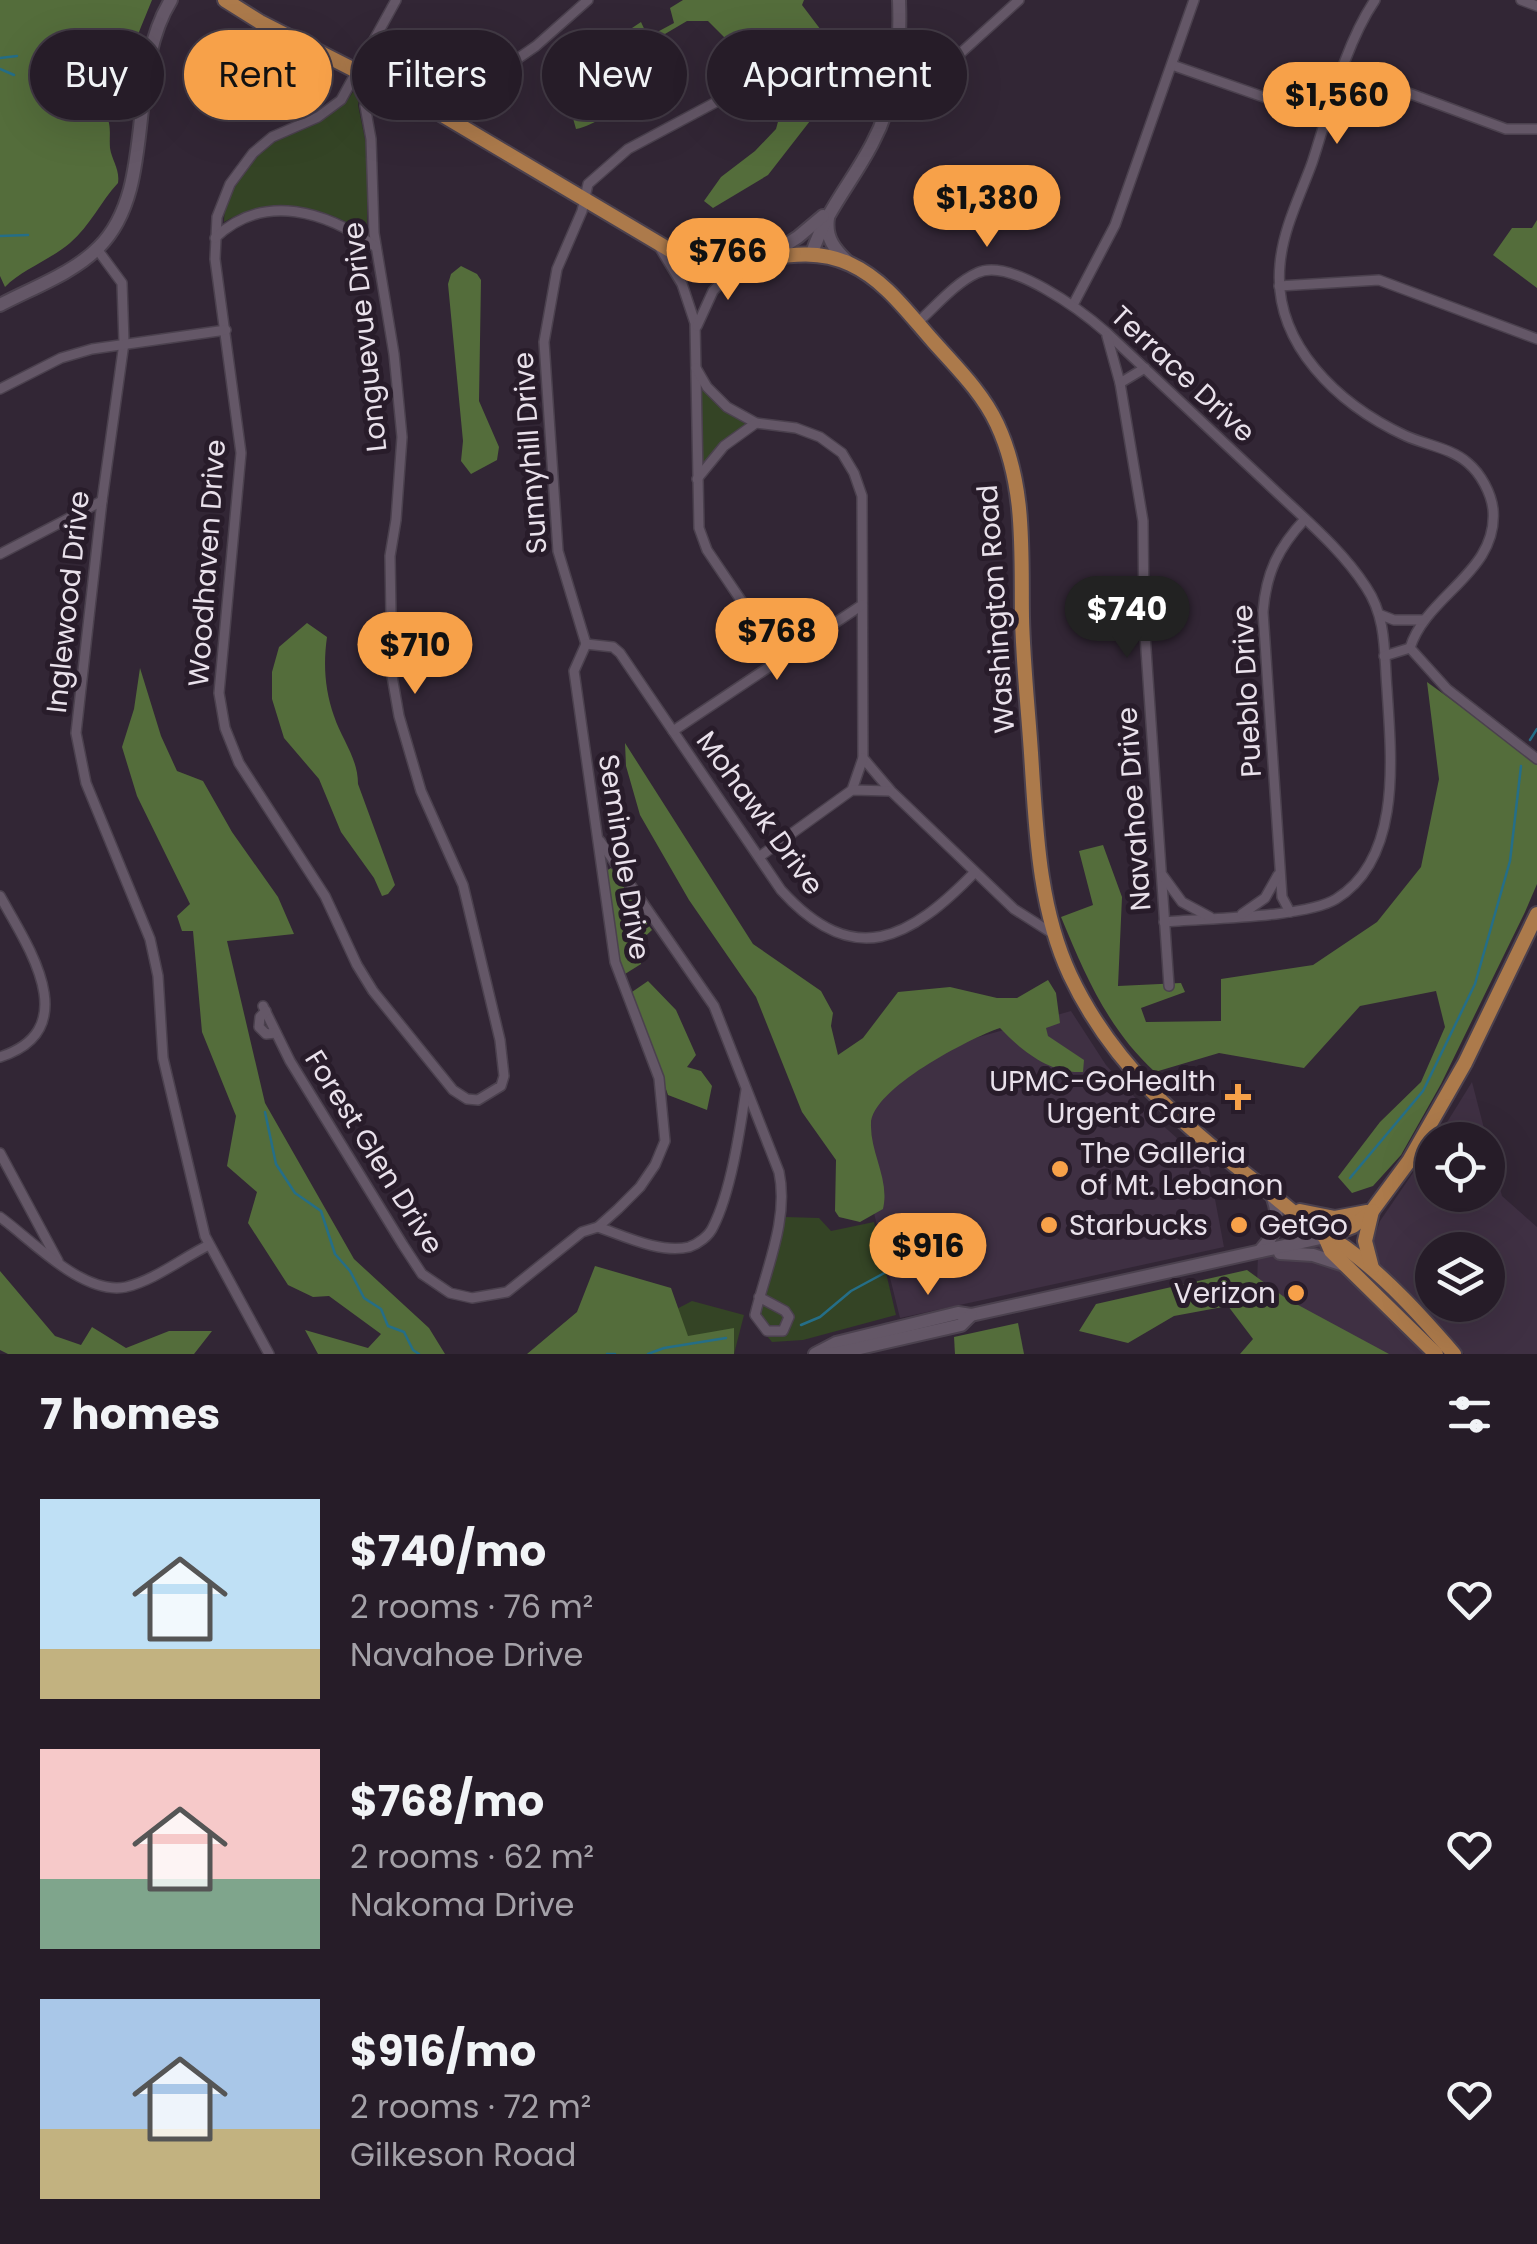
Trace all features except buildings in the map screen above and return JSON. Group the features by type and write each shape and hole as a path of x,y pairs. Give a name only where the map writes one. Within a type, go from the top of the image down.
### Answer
{"main road":[{"name":"Washington Road","path":"224,0 352,67"},
{"name":"Washington Road","path":"451,120 658,245 698,262 740,264 766,257 812,254 849,264 884,287 982,399 1001,434 1014,477 1023,541 1022,624 1037,846 1054,934 1082,997 1130,1070 1178,1118 1325,1237 1344,1246 1454,1354"},
{"path":"1325,1237 1347,1229 1372,1210 1409,1161 1450,1092 1537,914"},
{"path":"1290,1208 1336,1218 1372,1210"},
{"path":"1372,1210 1365,1241 1374,1272"},
{"name":"Washington Road","path":"1325,1237 1330,1251 1436,1354"}],"street":[{"path":"0,305 97,250 111,232 128,200 148,54 171,0"},
{"name":"Woodhaven Drive","path":"380,30 396,0"},
{"path":"522,56 588,0"},
{"path":"898,30 899,0"},
{"path":"967,47 1019,0"},
{"path":"1073,305 1115,225 1194,0"},
{"path":"1375,0 1356,38 1286,232 1278,286 1290,329 1323,379 1370,418 1468,462 1483,481 1492,505 1493,526 1476,564 1423,620 1410,648 1384,656"},
{"path":"1521,0 1537,6"},
{"path":"1172,66 1280,102 1331,104"},
{"name":"Woodhaven Drive","path":"352,82 330,110 272,137 244,164 224,194 214,239 241,464 219,694 225,728 247,778 325,896 357,966 454,1090 467,1099 478,1100"},
{"path":"1339,83 1392,87 1506,128 1537,129"},
{"name":"Sunnyhill Drive","path":"586,644 558,550 544,353 557,269 588,184 628,149 707,108"},
{"name":"Longuevue Drive","path":"368,120 376,247 394,354 402,438 390,556 392,676 421,792 463,885 500,1040 504,1076 501,1086 478,1100"},
{"path":"812,254 829,210 882,120"},
{"path":"766,257 798,237 829,210"},
{"path":"829,210 829,238 849,264"},
{"path":"214,239 244,217 293,211 326,217 376,247"},
{"path":"658,245 687,294 696,333 696,517 702,539 780,658"},
{"name":"Inglewood Drive","path":"97,250 122,283 124,343 76,733 86,784 150,939 158,976 164,1058 209,1245 269,1354"},
{"path":"696,333 708,298 740,264"},
{"name":"Terrace Drive","path":"917,323 972,276 993,269 1015,275 1073,305 1342,556 1381,615 1392,784 1384,827 1356,883 1325,905 1290,912 1164,922"},
{"path":"1278,286 1380,280 1537,339"},
{"path":"0,389 62,358 124,343 226,330"},
{"name":"Navahoe Drive","path":"1107,333 1120,383 1143,520 1144,620 1169,986"},
{"path":"696,368 707,388 727,407 756,423 796,428 820,437 842,453 862,496 863,758 852,790 760,857"},
{"path":"1120,383 1144,368"},
{"path":"696,480 724,446 756,423"},
{"path":"0,554 102,501"},
{"name":"Pueblo Drive","path":"1290,912 1282,897 1263,612 1269,570 1278,550 1305,519"},
{"path":"673,731 862,606"},
{"path":"1381,615 1394,620 1423,620"},
{"name":"Mohawk Drive","path":"586,644 613,648 620,653 781,890 800,912 823,928 874,938 902,930 931,915 975,872"},
{"name":"Seminole Drive","path":"586,644 574,670 614,962 659,1078 665,1140 640,1187 598,1227"},
{"path":"1410,648 1447,689 1537,758"},
{"path":"863,758 891,791 1019,913 1054,934"},
{"path":"852,790 891,791"},
{"path":"598,839 714,1006 765,1137 784,1193 759,1297"},
{"path":"1240,915 1266,898 1280,872"},
{"path":"1161,873 1182,902 1212,918"},
{"path":"0,896 46,986 46,1009 37,1032 1,1058"},
{"name":"Forest Glen Drive","path":"264,1008 343,1151 422,1274 450,1293 472,1298 507,1292 582,1232 598,1227"},
{"path":"598,1227 666,1247 688,1247 701,1241 712,1230 740,1134 746,1090"},
{"path":"740,1134 765,1137"},
{"path":"0,1153 60,1264"},
{"path":"1258,1253 1278,1222 1278,1210 1270,1193"},
{"path":"10,1224 30,1208"},
{"path":"0,1217 84,1280 116,1288 141,1282 209,1245"},
{"path":"818,1354 855,1350 961,1325 971,1316 1325,1237"},
{"path":"1258,1253 1313,1255 1349,1267"}],"shaded area":[{"path":"1071,1011 1106,1065 1148,1112 1209,1167 1224,1247 900,1318 840,1076"},
{"path":"1472,1082 1482,1122 1447,1122"},
{"path":"1415,1170 1415,1212 1505,1212 1505,1199 1537,1227 1537,1354 1464,1354 1433,1322 1505,1322 1505,1232 1415,1232 1415,1303 1379,1265 1373,1241 1380,1221"},
{"path":"1325,1237 1436,1354 1369,1354 1257,1286 1258,1253"}],"green space":[{"path":"0,0 152,0 139,30 30,30 30,120 108,120 118,183 70,243 5,287 0,276"},
{"path":"683,0 804,0 802,5 821,30 717,30 708,21 687,21 672,30 661,30 674,23 670,8"},
{"path":"641,22 645,30 629,30"},
{"path":"352,93 352,120 361,120 367,149 367,226 360,229 327,214 292,206 257,208 224,222 234,189 260,154 279,139 320,120 332,120 332,113"},
{"path":"573,120 598,120 590,124 576,129"},
{"path":"778,120 811,120 768,175 713,208 704,201 721,177 776,129"},
{"path":"1537,220 1537,288 1493,255 1512,228 1532,228"},
{"path":"461,266 481,280 479,401 499,447 497,460 471,474 461,461 463,441 448,284 451,274"},
{"path":"700,386 723,410 749,426 720,443 699,469"},
{"path":"307,623 327,637 326,677 331,706 353,757 358,784 395,885 382,896 341,832 319,779 284,738 272,699 272,672 279,647"},
{"path":"140,668 161,736 177,771 203,781 232,832 278,897 294,934 227,941 265,1103 354,1259 429,1328 445,1354 318,1354 305,1330 368,1348 381,1334 329,1296 313,1297 288,1285 248,1223 257,1192 227,1166 236,1116 202,1032 193,931 182,931 177,916 190,904 137,796 122,747 134,709"},
{"path":"1427,682 1537,762 1537,884 1441,1084 1420,1122 1415,1122 1415,1130 1401,1155 1373,1186 1352,1193 1338,1177 1380,1122 1421,1082 1445,1027 1436,991 1360,1006 1304,1068 1219,1053 1155,1072 1111,1019 1061,917 1093,905 1079,851 1103,845 1122,897 1118,986 1181,983 1185,992 1141,1008 1146,1022 1221,1021 1221,979 1313,965 1377,922 1421,867 1439,779"},
{"path":"625,743 753,944 821,991 833,1013 831,1026 838,1055 863,1038 898,992 950,987 997,998 1017,998 1048,980 1056,993 1060,1023 1046,1028 1048,1036 1084,1060 1083,1072 1048,1065 1000,1028 924,1067 875,1110 871,1124 884,1187 883,1209 860,1222 839,1217 835,1211 836,1160 802,1112 756,997 689,900 640,815 626,766"},
{"path":"611,868 652,930 637,944 641,964 625,974 606,871"},
{"path":"648,981 676,1010 696,1055 687,1067 701,1071 712,1086 707,1110 668,1095 632,992"},
{"path":"786,1217 819,1218 831,1231 874,1222 896,1315 803,1340 772,1342 754,1321"},
{"path":"595,1266 671,1288 688,1336 734,1328 734,1354 527,1354 577,1312"},
{"path":"1247,1270 1287,1299 1389,1354 1240,1354 1253,1339 1228,1306 1174,1316 1128,1343 1079,1331 1096,1304"},
{"path":"0,1271 55,1336 81,1345 92,1327 126,1348 169,1331 212,1331 194,1354 8,1354 0,1350"},
{"path":"692,1301 744,1315 734,1354 532,1354 603,1347"},
{"path":"1018,1323 1024,1354 955,1354 954,1337"}],"waterway":[{"path":"0,58 17,56"},
{"path":"0,69 14,75"},
{"path":"0,236 28,235"},
{"path":"1530,740 1537,729"},
{"path":"1350,1178 1423,1091 1475,984 1510,861 1521,766"},
{"path":"265,1112 276,1164 295,1193 321,1211 335,1254 350,1271 364,1298 381,1309 388,1326 404,1332 419,1354"},
{"path":"801,1325 820,1317 851,1291 890,1270"},
{"path":"648,1354 726,1338"},
{"path":"607,1354 615,1354"}],"place":[{"name":"UPMC-GoHealth Urgent Care","path":"1238,1097"},
{"name":"The Galleria of Mt. Lebanon","path":"1060,1169"},
{"name":"Starbucks","path":"1049,1225"},
{"name":"GetGo","path":"1239,1225"},
{"name":"Verizon","path":"1296,1293"}]}
